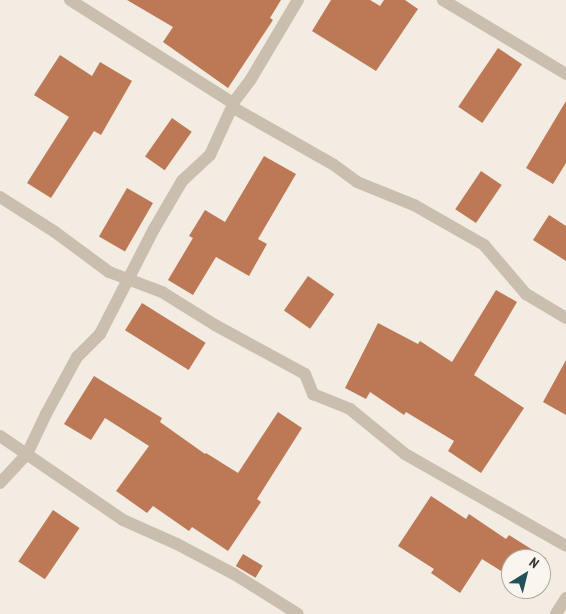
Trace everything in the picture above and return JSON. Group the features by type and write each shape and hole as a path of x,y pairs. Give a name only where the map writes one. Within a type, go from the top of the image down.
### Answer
{"street":[{"path":"70,0 232,105 334,165 358,182 414,205 484,246 526,294 566,318"},
{"path":"0,483 27,454 46,414 77,358 100,334 182,180 210,155 232,105 251,78 298,0"},
{"path":"443,0 566,74"},
{"path":"0,197 54,232 109,272 162,292 215,325 305,374 314,394 350,409 405,454 566,546"},
{"path":"0,436 123,520 176,544 234,574 298,614"},
{"path":"556,614 566,598"}],"building":[{"path":"127,0 281,0 270,18 273,20 228,88 163,42 173,27"},
{"path":"331,0 370,0 380,6 384,0 405,0 418,9 376,71 312,31"},
{"path":"498,48 522,64 482,123 458,107"},
{"path":"60,55 92,76 100,62 132,81 101,135 94,131 51,198 27,183 69,117 34,95"},
{"path":"566,101 566,163 553,184 526,168"},
{"path":"172,118 192,132 165,170 145,157"},
{"path":"264,156 296,174 258,239 267,244 249,276 216,257 193,295 168,280 193,238 189,236 205,210 225,222"},
{"path":"481,171 502,185 476,223 455,209"},
{"path":"127,188 153,203 125,251 99,236"},
{"path":"549,215 566,226 566,261 533,240"},
{"path":"308,276 334,294 310,329 284,310"},
{"path":"496,290 517,302 474,375 524,408 481,473 448,451 454,441 406,412 404,415 370,392 366,399 345,388 378,323 418,344 420,341 452,362"},
{"path":"142,303 206,343 189,370 125,330"},
{"path":"566,360 566,415 543,402"},
{"path":"94,376 162,418 160,422 205,454 238,473 278,412 302,428 257,499 261,502 228,551 192,527 189,531 153,506 147,513 116,491 149,446 105,418 91,440 64,424"},
{"path":"431,496 466,519 469,514 506,539 509,535 531,549 501,549 501,571 482,559 460,593 431,573 434,569 398,546"},
{"path":"53,510 80,528 45,579 18,561"},
{"path":"243,554 263,566 256,578 236,566"}]}
